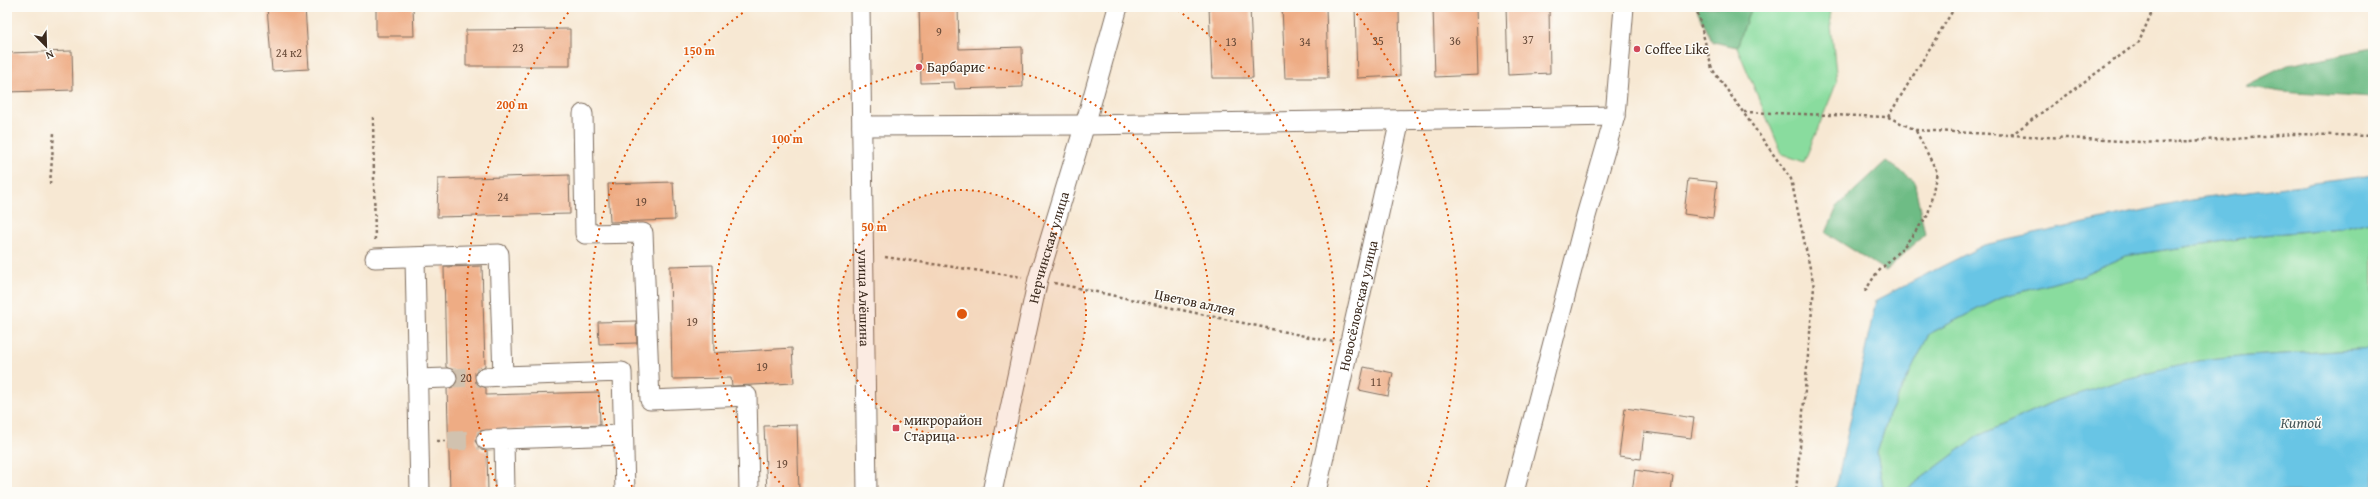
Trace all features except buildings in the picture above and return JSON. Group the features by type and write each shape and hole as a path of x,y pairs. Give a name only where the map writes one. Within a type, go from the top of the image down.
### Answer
{"street":[{"name":"улица Алёшина","path":"860,7 867,492"},
{"name":"Нерчинская улица","path":"992,492 1038,280 1085,125 1118,7"},
{"path":"1514,492 1586,216 1615,116 1624,7"},
{"path":"583,114 585,234 643,233 650,400 748,396 749,492"},
{"path":"862,126 1085,125 1615,116"},
{"name":"Новосёловская улица","path":"1316,492 1400,120"},
{"path":"376,258 414,258 499,254 494,377 622,372 625,492"},
{"path":"414,258 420,492"},
{"path":"417,379 447,378"},
{"path":"505,492 495,439 623,435"}],"path":[{"path":"1696,7 1712,69 1792,179 1814,287 1796,492"},
{"path":"1888,117 1955,7"},
{"path":"2010,136 2140,42 2154,7"},
{"path":"1744,112 1888,117 1916,130 2160,143 2294,134 2373,136"},
{"path":"373,117 376,258"},
{"path":"1865,291 1876,274 1905,245 1928,215 1937,172 1916,130"},
{"path":"50,184 54,133"},
{"name":"Цветов аллея","path":"885,257 1038,280 1348,345"}],"green space":[{"path":"1697,7 1751,7 1737,47 1713,42 1698,13"},
{"path":"1751,7 1829,7 1837,82 1804,162 1782,154 1737,47"},
{"path":"2373,48 2373,98 2282,92 2245,86 2288,65"},
{"path":"1886,161 1914,180 1925,234 1886,271 1826,233 1837,207"},
{"path":"2373,220 2373,349 2249,356 2198,361 2055,401 1978,436 1903,492 1884,492 1877,453 1889,415 1929,334 2001,297 2080,276 2125,256 2264,235 2341,228"}],"water":[{"path":"2373,175 2373,220 2341,228 2264,235 2125,256 2080,276 2001,297 1929,334 1889,415 1877,453 1884,492 1835,492 1876,300 1984,245 2191,200"},
{"name":"Китой","path":"2373,349 2373,492 1903,492 1978,436 2055,401 2126,379 2198,361 2249,356"}],"tunnel":[{"path":"447,378 485,377"},
{"path":"448,441 486,440"}],"place":[{"name":"Coffee Like","path":"1637,49"},
{"name":"Барбарис","path":"919,67"},
{"name":"микрорайон Старица","path":"896,428"}]}
